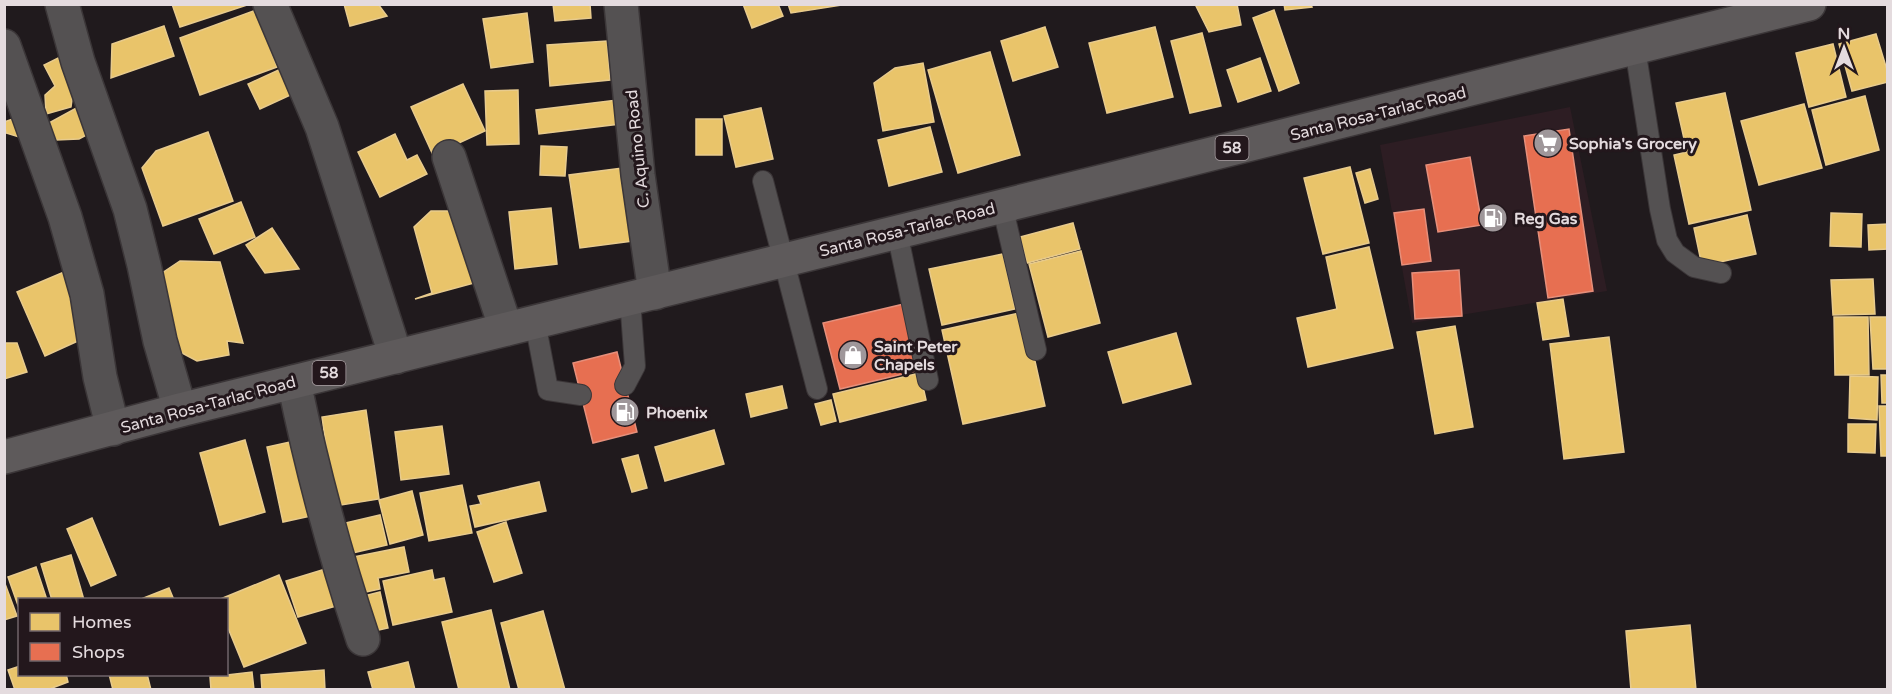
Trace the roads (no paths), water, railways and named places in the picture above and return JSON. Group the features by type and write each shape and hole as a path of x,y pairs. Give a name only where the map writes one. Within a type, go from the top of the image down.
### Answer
{"highway":[{"name":"Santa Rosa-Tarlac Road","path":"4,457 180,410 1544,72 1809,4"}],"street":[{"path":"62,4 78,62 130,209 160,342 180,410"},
{"path":"270,4 322,127 396,357"},
{"name":"C. Aquino Road","path":"621,4 638,176 643,296"},
{"path":"4,46 65,218 87,294 100,377 113,429"},
{"path":"449,157 520,326"},
{"path":"294,382 307,444 346,588 363,639"}],"lane":[{"path":"1635,48 1660,209 1667,240 1675,253 1694,267 1722,273"},
{"path":"763,182 817,389"},
{"path":"1002,206 1036,350"},
{"path":"897,232 928,380"},
{"path":"625,385 635,366 643,296"},
{"path":"520,326 548,390 581,395"}],"place":[{"name":"Sophia's Grocery","path":"1548,143"},
{"name":"Reg Gas","path":"1493,218"},
{"name":"Saint Peter Chapels","path":"853,355"},
{"name":"Phoenix","path":"625,412"}]}
